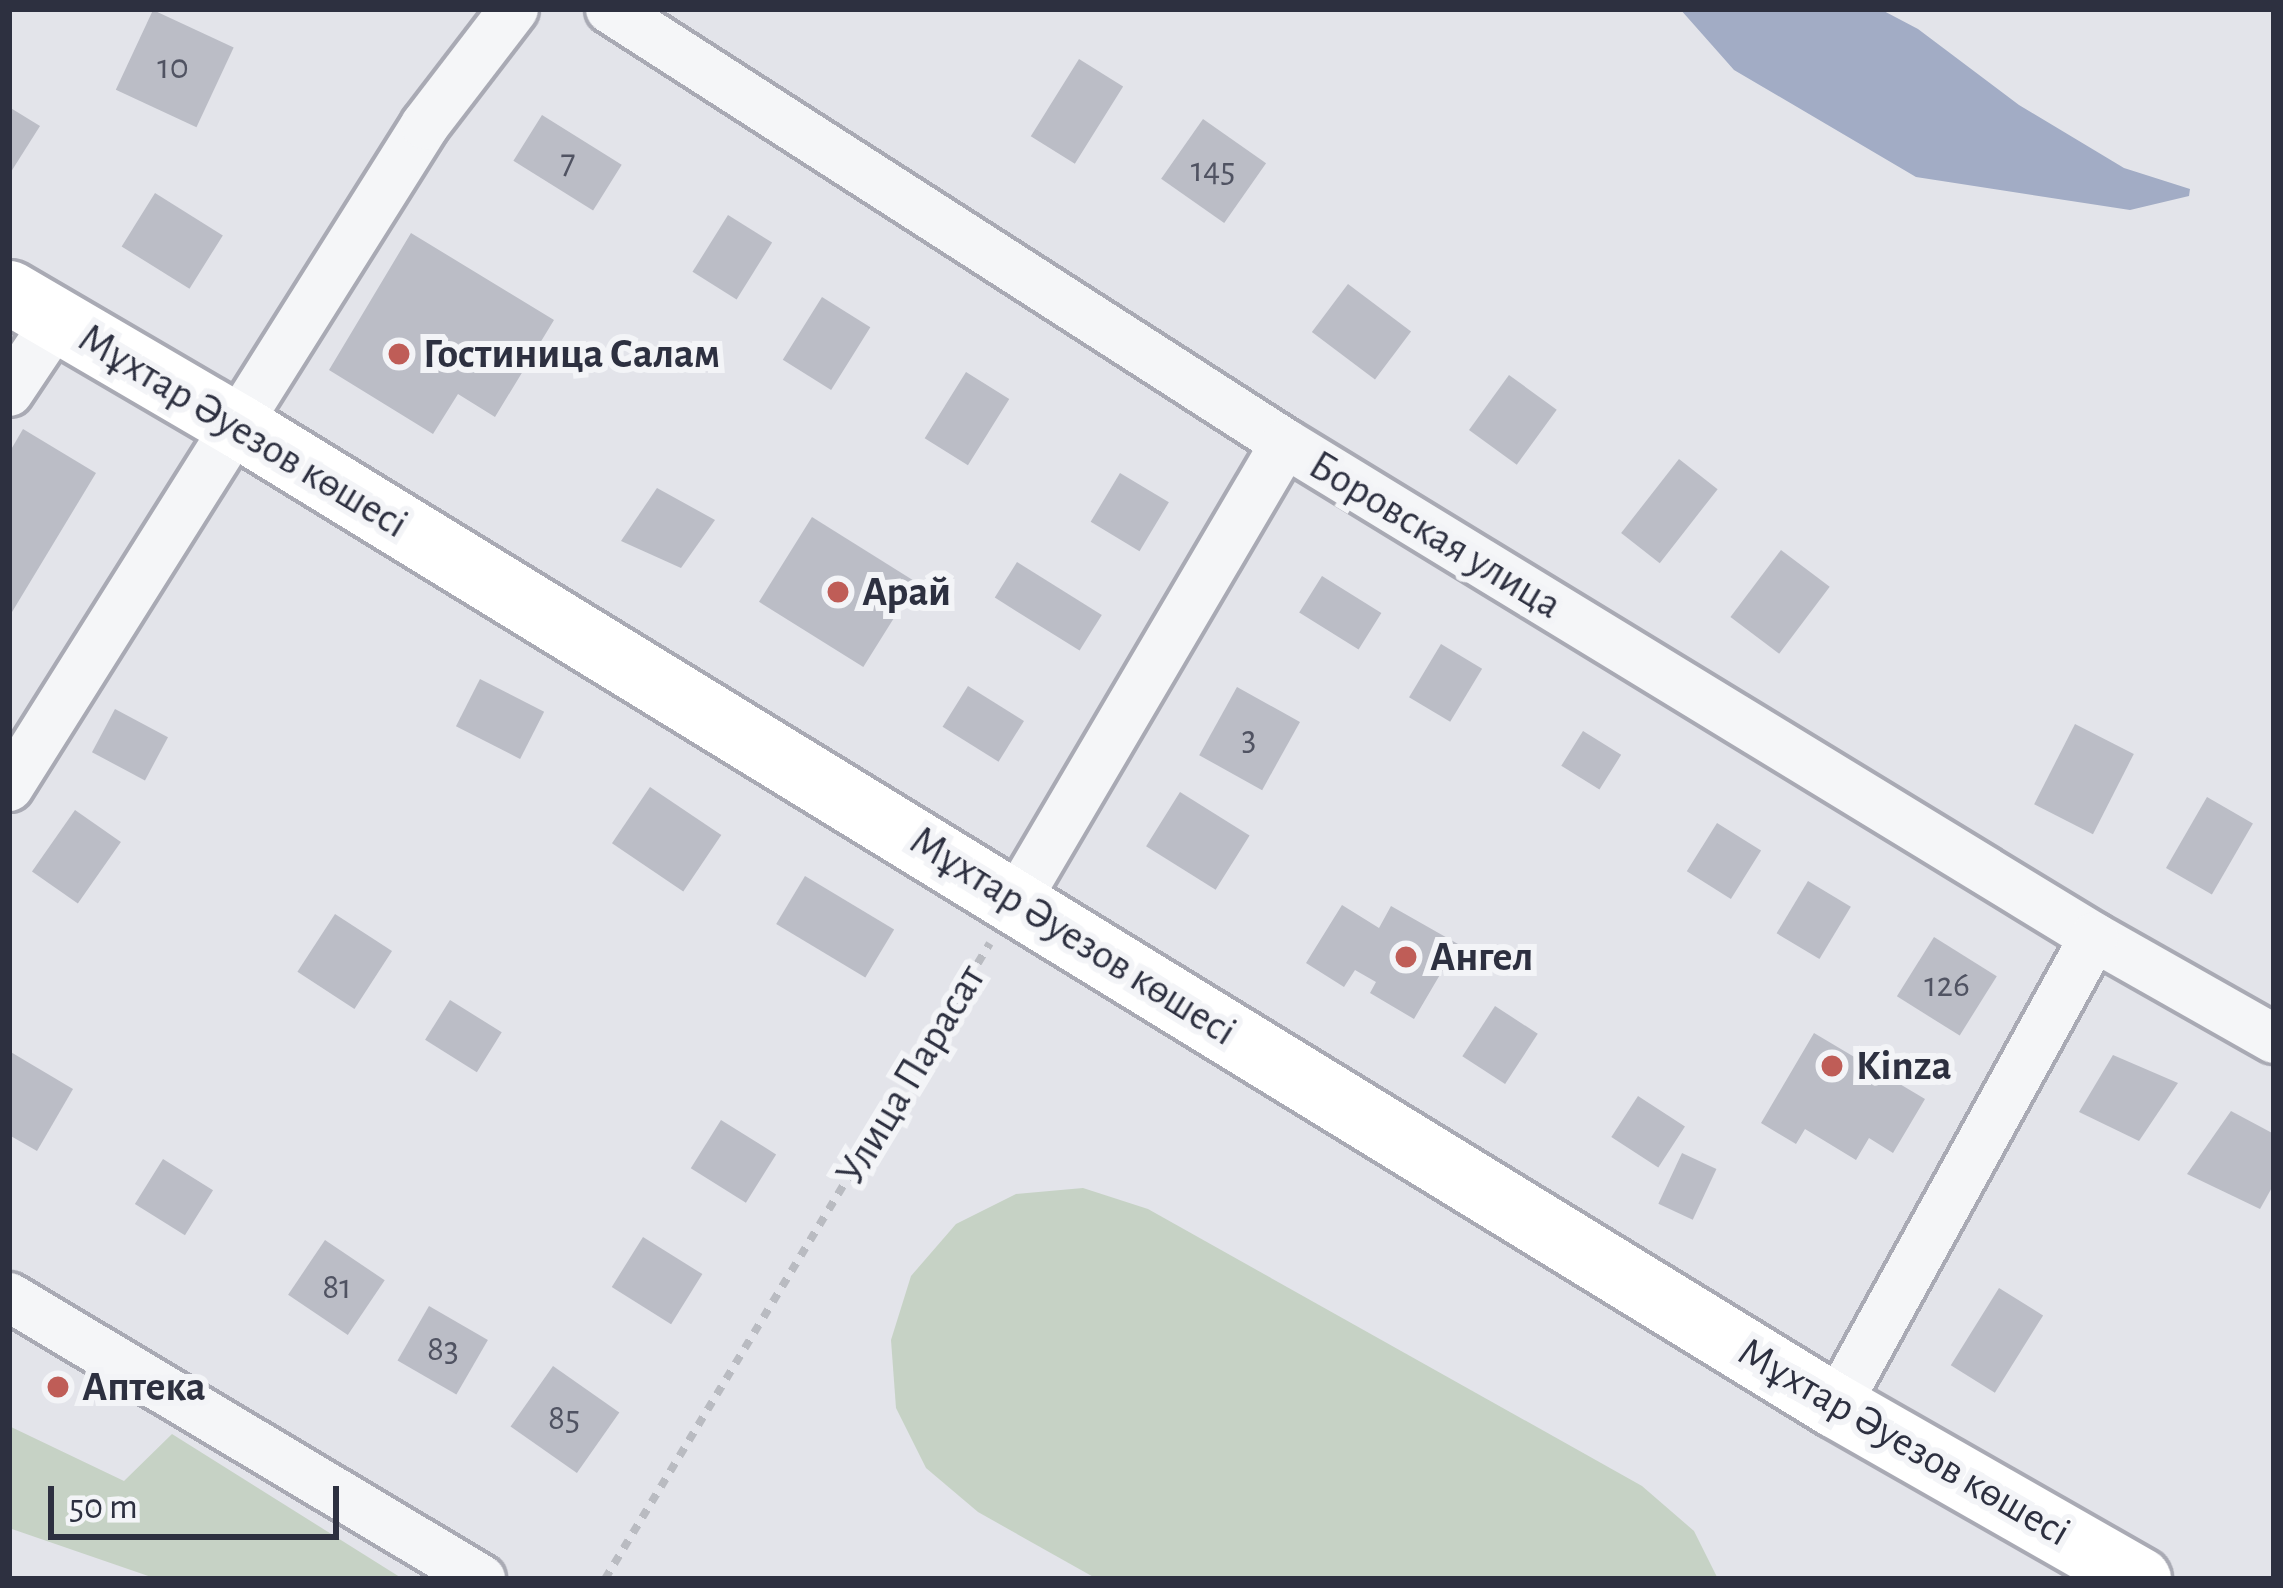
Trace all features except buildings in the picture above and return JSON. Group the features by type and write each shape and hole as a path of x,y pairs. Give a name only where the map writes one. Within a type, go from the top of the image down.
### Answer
{"main road":[{"name":"Мұхтар Әуезов көшесі","path":"33,306 240,427 1836,1406 2139,1579"}],"street":[{"path":"9,787 240,427 425,125 514,9"},
{"name":"Боровская улица","path":"610,9 1285,443 2094,937 2274,1039"},
{"path":"9,392 33,306"},
{"path":"1016,901 1285,443"},
{"path":"1836,1406 2094,937"},
{"path":"9,1298 481,1579"}],"path":[{"name":"Улица Парасат","path":"605,1579 1016,901"}],"green space":[{"path":"1083,1188 1148,1209 1642,1486 1694,1531 1718,1579 1097,1579 978,1512 926,1468 896,1408 891,1340 911,1276 956,1224 1016,1194"},
{"path":"9,1426 124,1481 172,1434 403,1579 157,1579 9,1528"}],"water":[{"path":"1680,9 1880,9 1918,29 2019,105 2124,168 2190,189 2189,196 2130,210 1916,177 1734,70"}],"place":[{"name":"Гостиница Салам","path":"399,354"},
{"name":"Арай","path":"838,592"},
{"name":"Ангел","path":"1406,957"},
{"name":"Kinza","path":"1832,1066"},
{"name":"Аптека","path":"58,1387"}]}
